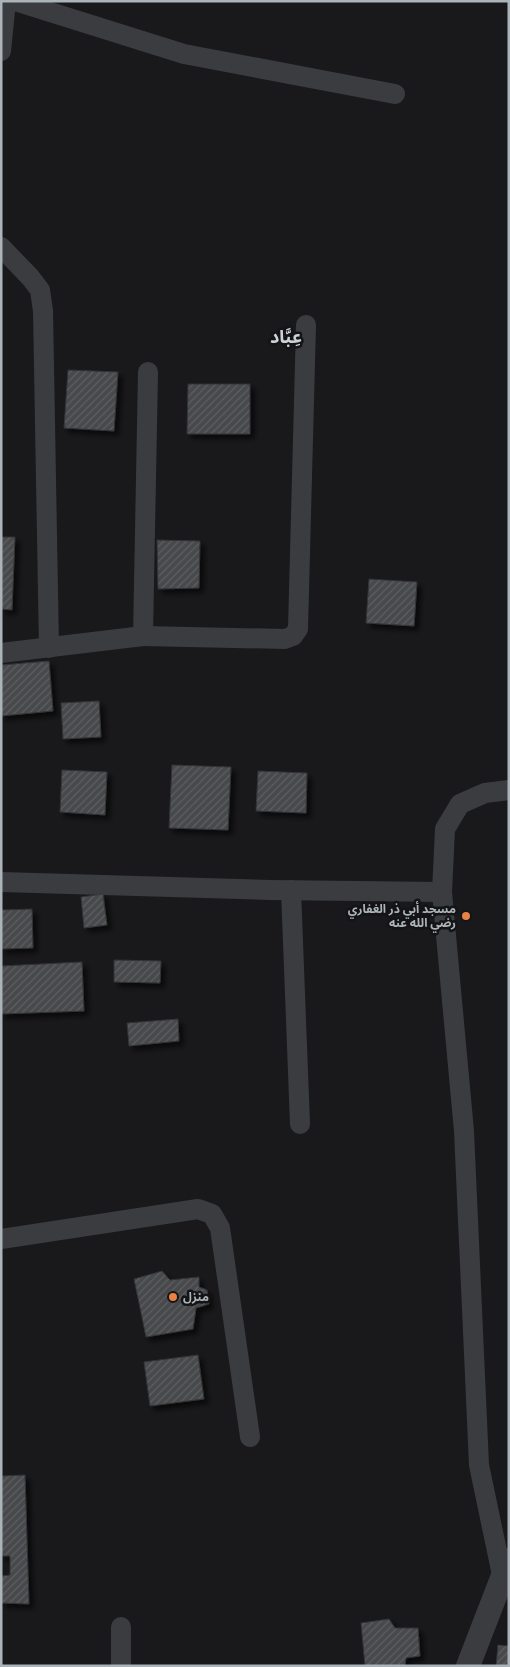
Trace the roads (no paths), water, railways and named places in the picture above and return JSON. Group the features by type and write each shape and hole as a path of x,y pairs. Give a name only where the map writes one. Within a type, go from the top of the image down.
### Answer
{"street":[{"path":"1,51 6,1"},
{"path":"15,1 184,54 396,94"},
{"path":"1,247 40,290 43,311 49,648"},
{"path":"1,654 142,636 286,639 293,636 298,628 306,324"},
{"path":"142,636 148,372"},
{"path":"468,1666 505,1568 479,1465 464,1131 442,892 445,830 460,804 485,794 509,790"},
{"path":"1,882 442,892"},
{"path":"291,890 300,1124"},
{"path":"1,1239 198,1209 212,1214 220,1228 250,1437"},
{"path":"121,1627 121,1666"}],"place":[{"name":"مسجد أبي ذر الغفاري رضي الله عنه","path":"466,916"},
{"name":"منزل","path":"173,1297"}],"district":[{"name":"عِبَّاد","path":"286,337"}]}
